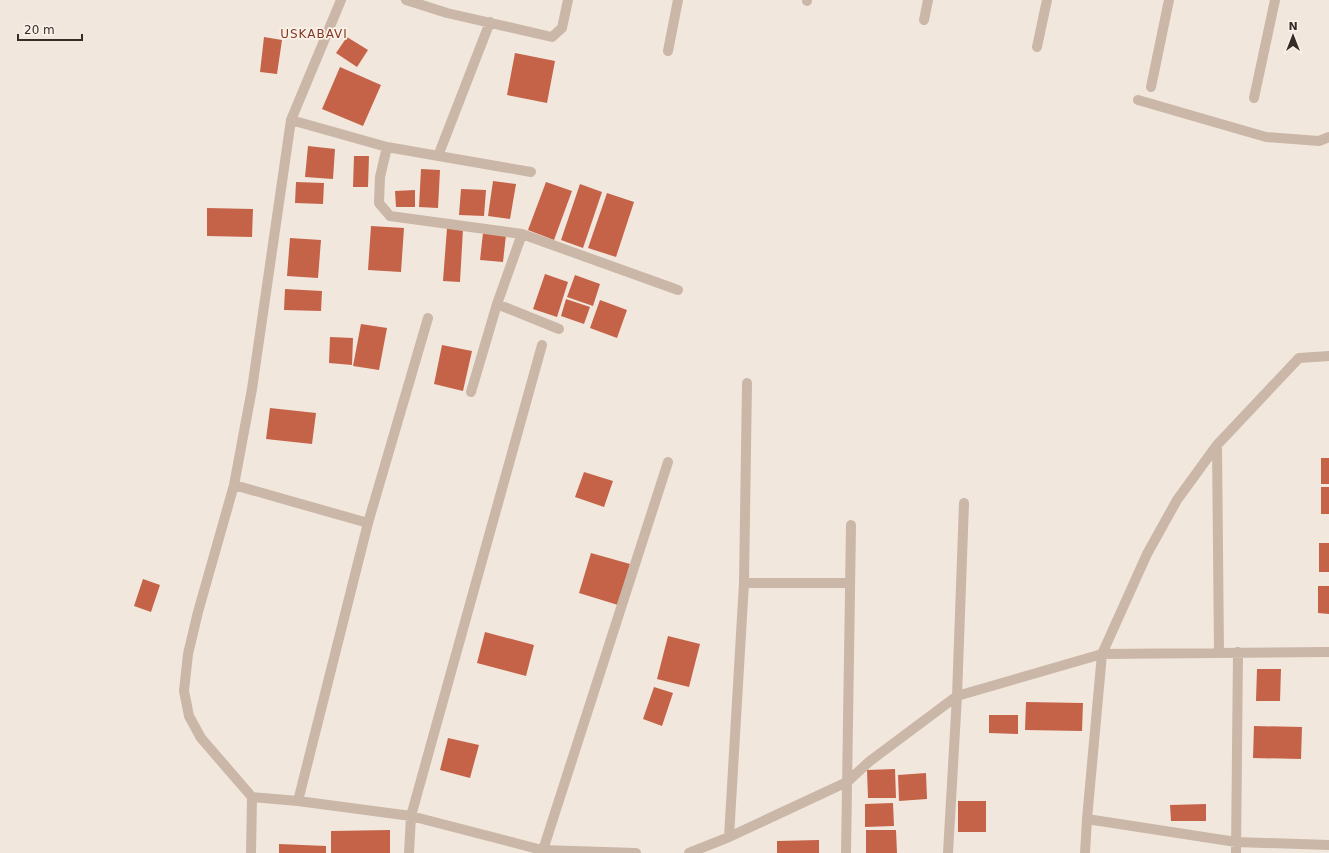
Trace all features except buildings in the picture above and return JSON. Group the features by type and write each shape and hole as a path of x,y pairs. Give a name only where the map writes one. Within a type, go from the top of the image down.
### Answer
{"street":[{"path":"251,853 252,797 201,738 189,716 184,691 188,654 198,612 234,485 252,389 291,120 341,0"},
{"path":"406,0 448,13 552,37 562,28 568,0"},
{"path":"668,51 678,0"},
{"path":"924,20 928,0"},
{"path":"1037,47 1047,0"},
{"path":"1151,87 1169,0"},
{"path":"1254,98 1275,0"},
{"path":"438,156 490,22"},
{"path":"1138,100 1266,137 1319,140 1329,137"},
{"path":"291,120 387,147 531,172"},
{"path":"387,147 380,177 379,203 390,216 522,234 678,290"},
{"path":"471,392 497,304 522,234"},
{"path":"497,304 559,329"},
{"path":"298,801 368,523 428,318"},
{"path":"409,853 411,816 542,345"},
{"path":"1085,853 1102,654 1147,554 1177,500 1217,445 1299,358 1329,356"},
{"path":"729,838 744,583 747,383"},
{"path":"1217,445 1219,652"},
{"path":"542,852 668,462"},
{"path":"234,485 368,523"},
{"path":"948,853 957,696 964,503"},
{"path":"846,853 851,525"},
{"path":"744,583 849,583"},
{"path":"1236,853 1238,652"},
{"path":"689,853 729,838 847,782 870,761 957,696 1102,654 1329,652"},
{"path":"252,797 298,801 411,816 542,852 636,853"},
{"path":"1087,819 1236,842 1329,845"}],"district":[{"name":"USKABAVI","path":"314,34"}]}
